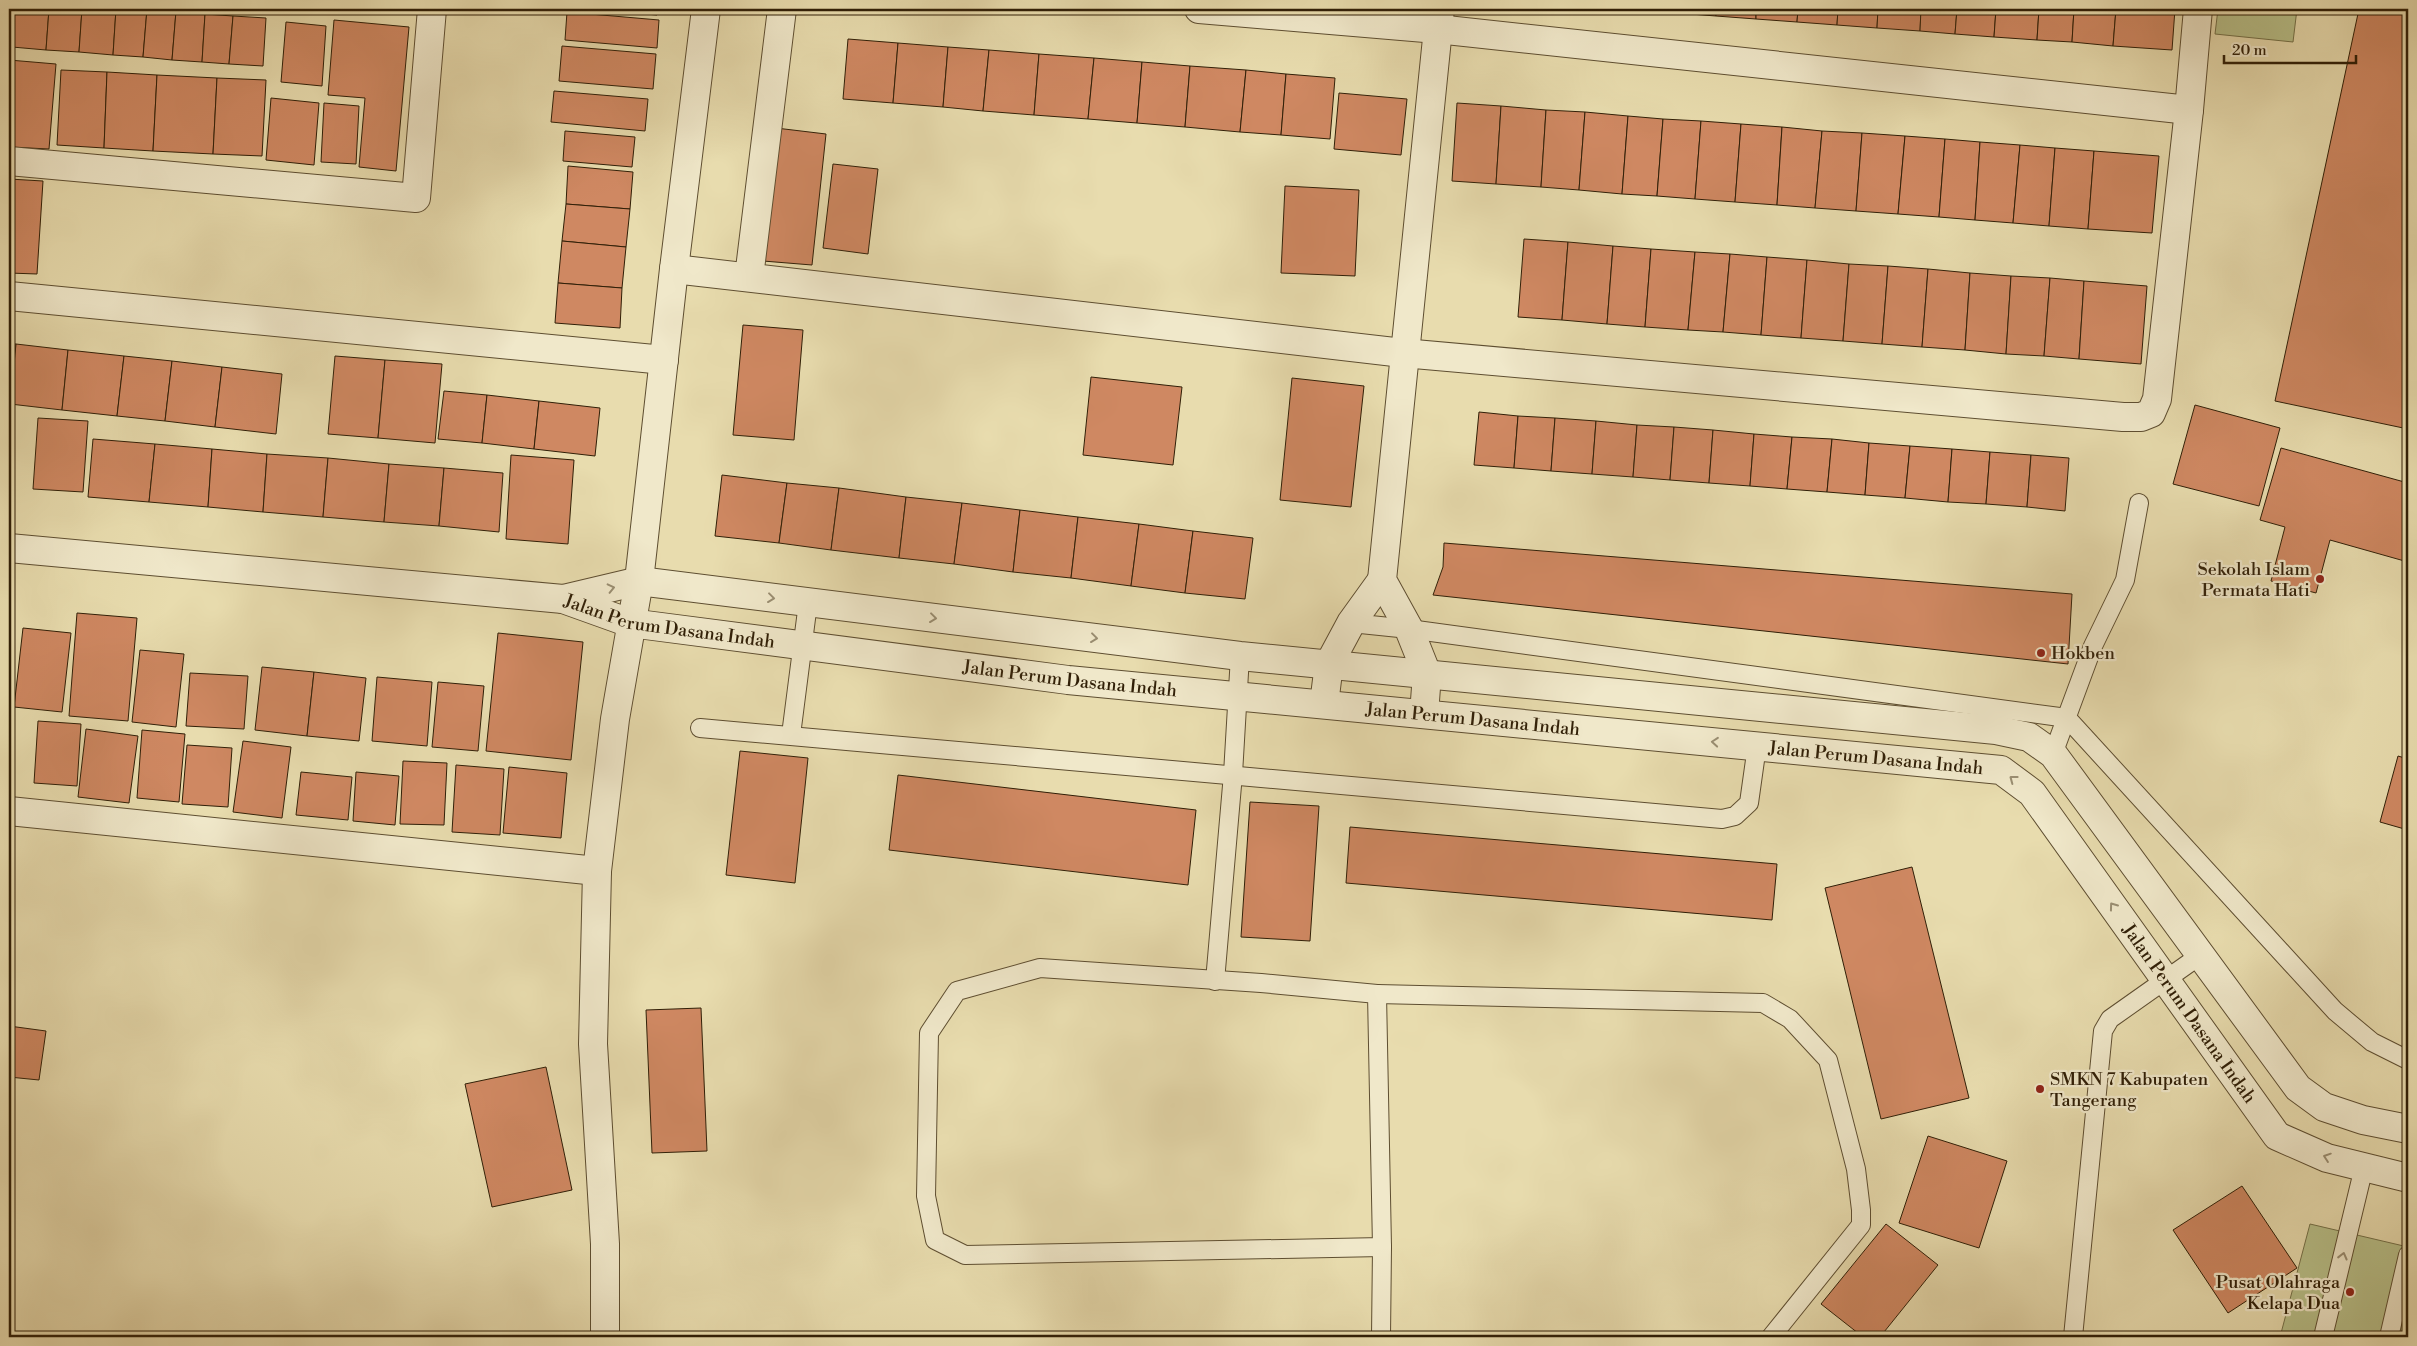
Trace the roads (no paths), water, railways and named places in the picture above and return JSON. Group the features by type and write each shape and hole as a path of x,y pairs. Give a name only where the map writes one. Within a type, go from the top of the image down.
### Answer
{"street":[{"path":"9,161 416,198 432,9"},
{"path":"605,1337 605,1244 593,1044 597,871 615,719 630,623 639,582 674,269 706,9"},
{"path":"750,278 782,9"},
{"path":"1199,9 1439,19 2189,110"},
{"path":"674,269 1404,353 2123,417 2141,417 2151,413 2157,400 2189,110 2198,9"},
{"path":"1324,704 1329,664 1351,623 1382,580 1439,19"},
{"path":"9,296 664,360"},
{"path":"9,548 563,599"},
{"path":"1382,580 1409,629 1427,674 1424,714"},
{"name":"Jalan Perum Dasana Indah","path":"563,599 639,582 1240,656 1996,730 2029,737 2053,754 2202,954 2298,1088 2324,1107 2363,1120 2408,1129"},
{"name":"Jalan Perum Dasana Indah","path":"563,599 630,623 1068,680 2001,770 2032,793 2277,1136 2327,1158 2408,1178"},
{"path":"9,811 597,871"}],"lane":[{"path":"2053,754 2093,646 2125,580 2139,503"},
{"path":"791,735 808,603"},
{"path":"1351,623 1409,629 2067,718 2335,1011 2372,1042 2408,1060"},
{"path":"1215,981 1233,774 1240,656"},
{"path":"700,728 1722,819 1735,816 1749,803 1757,746"},
{"path":"2073,1337 2103,1031 2110,1019 2202,954"},
{"path":"1382,1247 965,1254 935,1240 926,1196 929,1033 957,991 1040,968 1261,983 1377,994 1763,1003 1790,1019 1828,1060 1856,1169 1861,1210 1861,1226 1771,1337"},
{"path":"1377,994 1382,1337"},
{"path":"2323,1337 2364,1167"},
{"path":"2389,1337 2408,1255"}],"place":[{"name":"Sekolah Islam Permata Hati","path":"2320,579"},
{"name":"Hokben","path":"2041,653"},
{"name":"SMKN 7 Kabupaten Tangerang","path":"2040,1089"},
{"name":"Pusat Olahraga Kelapa Dua","path":"2350,1292"}]}
